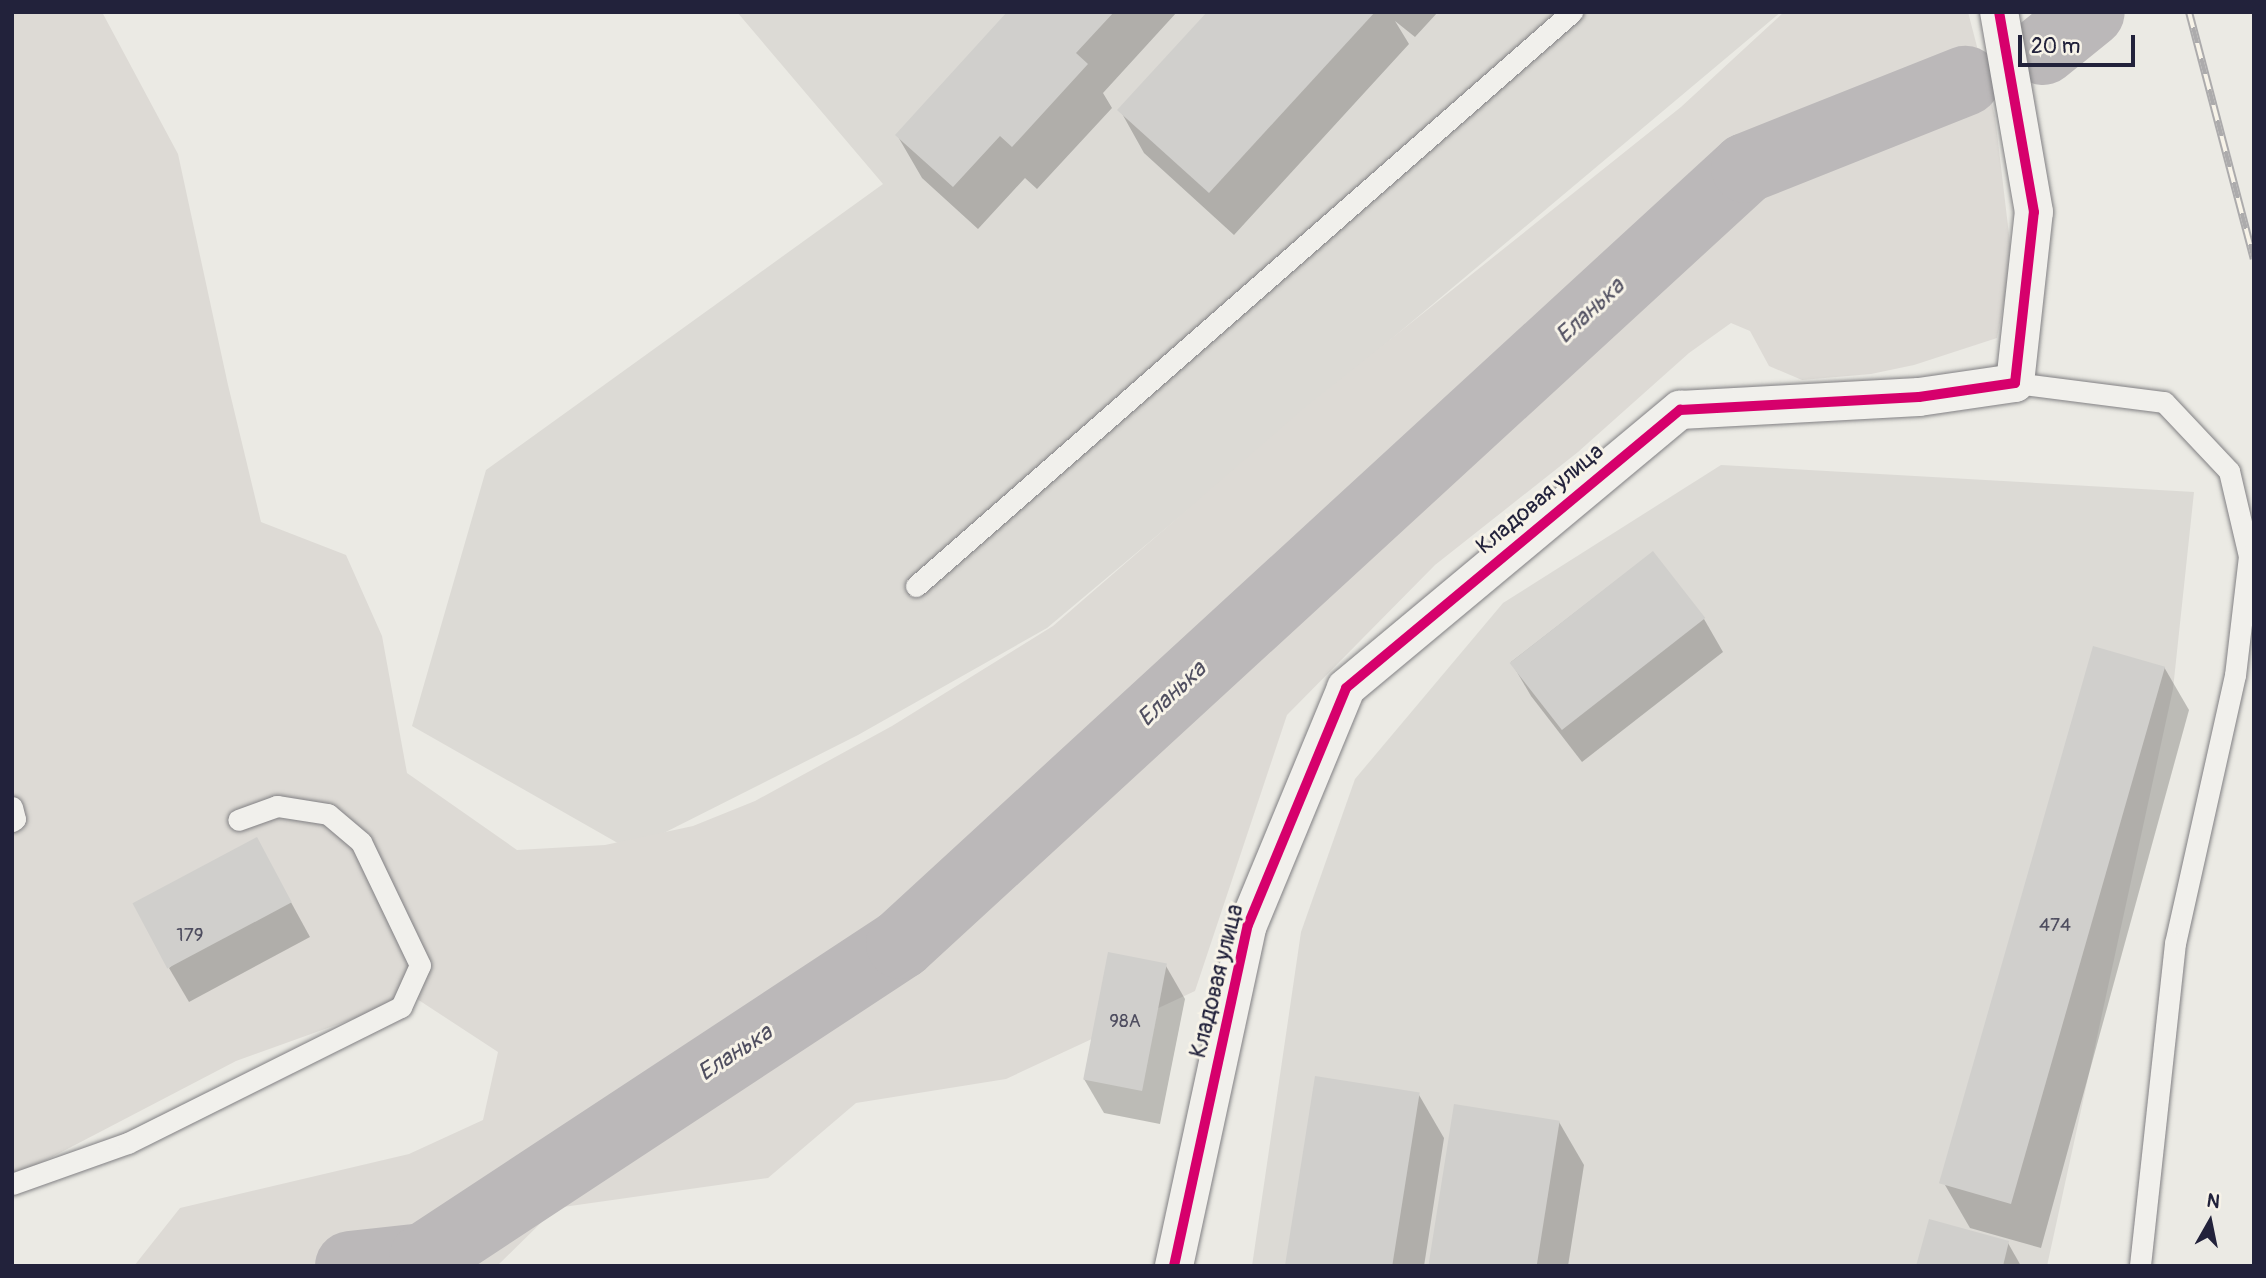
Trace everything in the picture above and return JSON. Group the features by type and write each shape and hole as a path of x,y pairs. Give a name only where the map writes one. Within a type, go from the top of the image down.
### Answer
{"street":[{"path":"1999,12 2035,212 2015,383"},
{"name":"Кладовая улица","path":"1174,1266 1248,925 1346,688 1680,410 1919,397 2015,383"}],"lane":[{"path":"916,586 1572,12"},
{"path":"2015,383 2164,402 2229,471 2249,556 2235,675 2175,943 2140,1266"},
{"path":"12,1184 128,1143 401,1007 420,965 361,842 328,814 277,806 238,820"},
{"path":"12,807 15,819 12,821"}],"shaded area":[{"path":"12,12 102,12 178,154 261,522 346,555 382,636 407,773 517,850 605,845 693,826 755,801 892,726 1053,626 1302,410 1681,107 1784,12 1968,12 1995,116 2012,260 1997,338 1914,365 1871,374 1802,380 1769,366 1750,331 1731,323 1689,353 1578,452 1435,565 1287,715 1195,991 1006,1079 856,1103 768,1178 556,1208 497,1266 134,1266 180,1208 409,1154 483,1120 498,1052 414,997 236,1061 29,1169 12,1172"},
{"path":"737,12 1781,12 1047,628 858,735 630,850 412,726 486,470 883,184"},
{"path":"1721,465 2194,492 2173,689 2047,1266 1252,1266 1301,932 1355,779 1503,603"}],"building":[{"path":"1007,12 1114,12 1076,53 1088,64 1012,147 1000,136 953,187 895,135"},
{"path":"1207,12 1375,12 1209,193 1117,110"},
{"path":"1653,551 1705,618 1562,730 1510,663"},
{"path":"2093,646 2165,667 2011,1204 1939,1183"},
{"path":"257,837 292,902 167,969 133,903"},
{"path":"1108,952 1167,963 1142,1091 1083,1080"},
{"path":"1315,1076 1420,1093 1392,1266 1285,1266"},
{"path":"1454,1104 1560,1121 1537,1266 1428,1266"},
{"path":"1929,1219 2009,1241 2003,1266 1916,1266"}],"waterway":[{"name":"Еланька","path":"2043,50 2090,12"},
{"name":"Еланька","path":"350,1266 424,1258 901,944 1746,168 1965,81"}],"railway":[{"path":"2189,12 2254,259"}],"cycle path":[{"path":"1174,1266 1248,925 1346,688 1680,410 1919,397 2015,383 2034,212 1999,12"}]}
